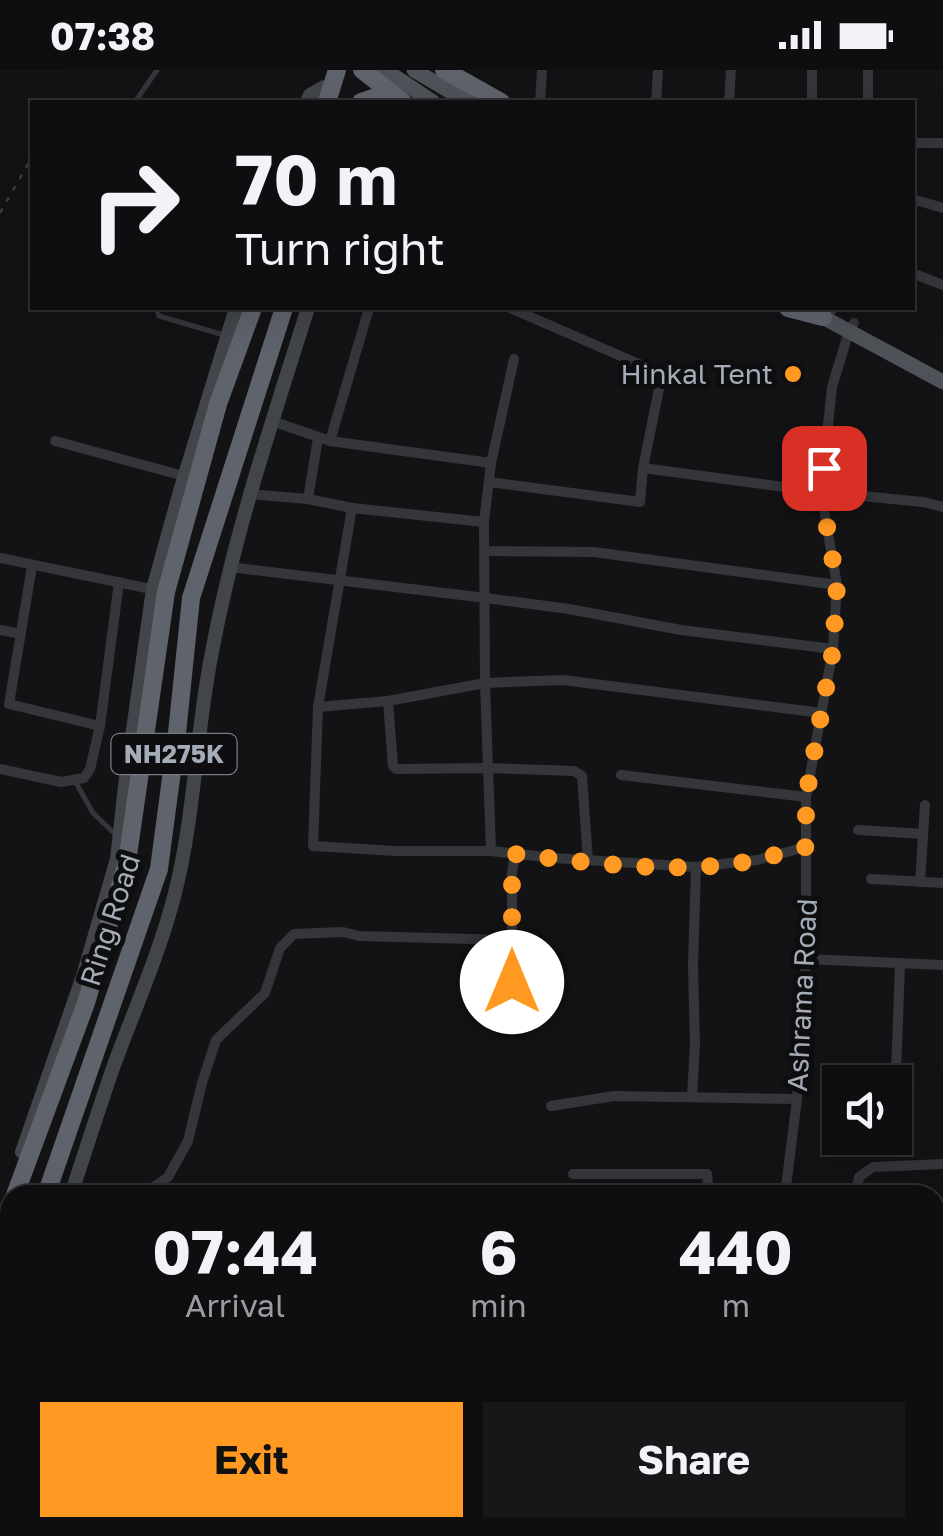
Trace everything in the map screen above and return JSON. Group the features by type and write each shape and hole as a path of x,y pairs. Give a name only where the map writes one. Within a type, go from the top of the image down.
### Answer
{"highway":[{"path":"325,90 337,70"},
{"path":"363,70 400,100"},
{"path":"362,100 363,70"},
{"path":"444,70 497,100"},
{"name":"Ring Road","path":"18,1185 86,1003 127,862 160,590 218,404 252,310"},
{"name":"Ring Road","path":"49,1185 159,869 192,598 283,310"}],"main road":[{"path":"385,70 430,100"},
{"path":"414,70 465,100"},
{"path":"829,310 943,382"},
{"path":"851,327 943,373"}],"street":[{"path":"540,100 542,70"},
{"path":"656,100 658,70"},
{"path":"729,100 731,70"},
{"path":"812,70 812,100"},
{"path":"868,70 868,100"},
{"path":"915,143 943,143"},
{"path":"915,200 943,208"},
{"path":"915,275 943,284"},
{"path":"9,1185 83,976 118,859 160,590 184,476 235,310"},
{"path":"74,1185 175,892 211,656 229,567 307,310"},
{"path":"308,499 367,310"},
{"path":"489,482 640,502 662,374 515,310"},
{"name":"Ashrama Road","path":"786,1185 798,1099 806,958 806,797 833,650 837,585 821,492 832,387 851,327"},
{"path":"491,851 484,522 491,463 514,359"},
{"path":"272,421 324,440 491,463"},
{"path":"55,441 184,476"},
{"path":"643,468 943,507"},
{"path":"249,494 484,522"},
{"path":"352,508 318,707 313,846 491,851 696,867 757,860 806,847"},
{"path":"485,551 594,552 837,585"},
{"path":"0,558 160,590"},
{"path":"32,566 5,703 100,726"},
{"path":"229,567 486,598 833,650"},
{"path":"0,769 61,782 84,778 90,769 100,726 119,582"},
{"path":"0,630 21,634"},
{"path":"318,707 388,701 486,683 563,680 822,713"},
{"path":"388,701 396,769 488,768 574,772 582,776 588,861"},
{"path":"621,775 806,797"},
{"path":"920,882 925,805"},
{"path":"858,830 923,834"},
{"path":"512,982 515,854"},
{"path":"692,1096 696,867"},
{"path":"871,879 943,883"},
{"path":"156,1185 168,1177 188,1141 216,1040 265,993 280,948 294,934 343,932 359,936 512,940"},
{"path":"806,958 943,965"},
{"path":"896,1065 900,964"},
{"path":"550,1106 614,1096 798,1099"},
{"path":"857,1185 858,1176 873,1168 943,1164"},
{"path":"573,1174 707,1174 708,1185"}],"lane":[{"path":"136,100 156,70"},
{"path":"157,310 159,316 227,335"},
{"path":"75,781 93,813 120,837"}],"path":[{"path":"0,213 30,160"}],"place":[{"name":"Hinkal Tent","path":"793,374"}],"route":[{"path":"512,982 515,854 696,867 757,860 806,847 806,797 833,650 837,585 821,492 824,468"}]}
